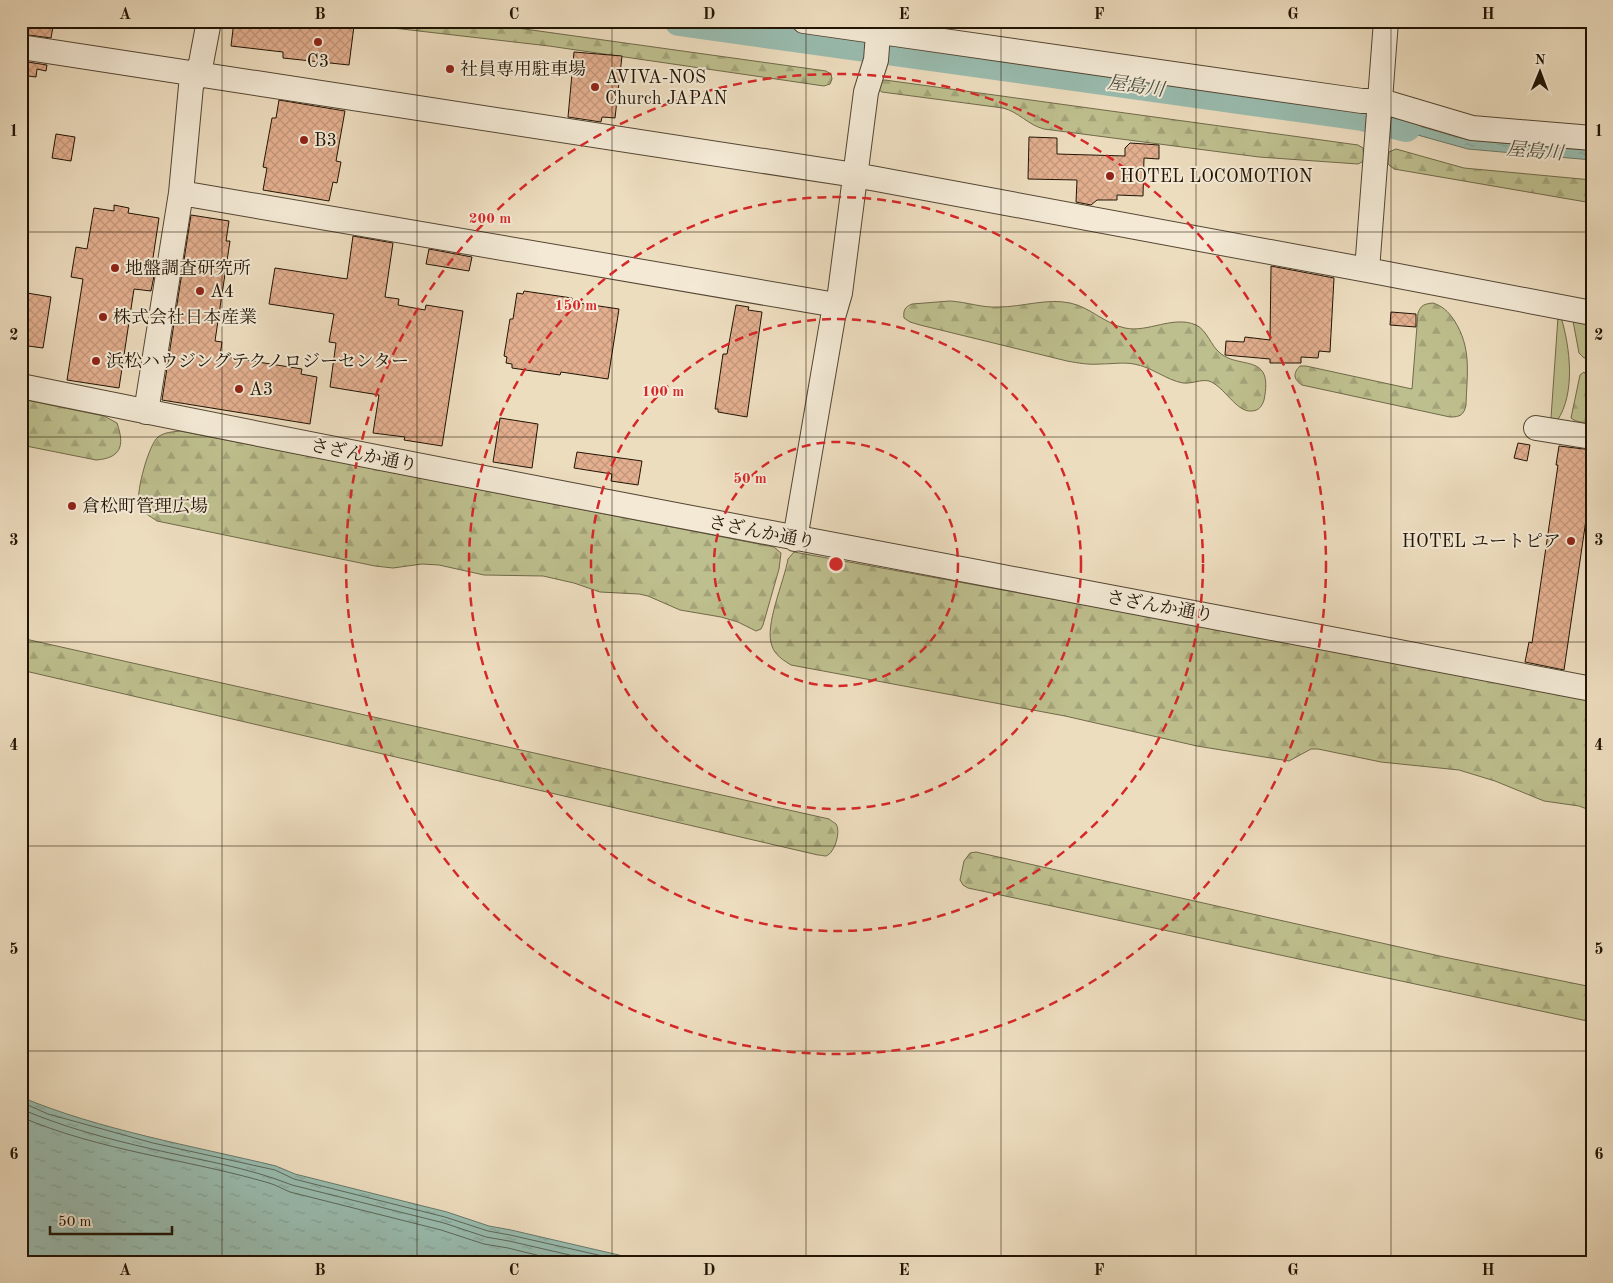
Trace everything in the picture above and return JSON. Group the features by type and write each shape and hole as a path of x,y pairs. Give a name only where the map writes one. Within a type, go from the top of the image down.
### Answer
{"street":[{"path":"146,412 181,193 191,86 201,63 209,21"},
{"path":"804,21 878,38 1352,100 1380,113 1472,128 1592,138"},
{"path":"1367,270 1386,21"},
{"path":"795,538 836,305 840,293 866,92 878,38"},
{"path":"21,47 855,175 1592,313"},
{"path":"181,193 836,305"},
{"name":"さざんか通り","path":"21,386 795,538 1216,616 1592,689"},
{"path":"1536,428 1592,437"}],"green space":[{"path":"332,21 467,21 826,71 831,74 832,79 830,84 824,86 549,46"},
{"path":"885,80 1358,145 1363,148 1364,159 1358,164 1259,157 1044,129 1003,108 882,92 878,89 880,81"},
{"path":"1396,149 1464,168 1592,180 1592,203 1394,169 1388,164 1389,152"},
{"path":"950,301 993,307 1043,302 1070,303 1084,308 1118,326 1134,329 1187,322 1200,327 1220,353 1228,358 1253,365 1260,369 1264,375 1266,385 1264,400 1258,409 1254,411 1246,410 1209,381 1183,383 1134,364 1092,364 1067,361 920,325 904,318 905,309 912,304"},
{"path":"1433,303 1442,307 1454,320 1464,341 1467,361 1467,382 1466,405 1461,415 1450,417 1302,385 1296,378 1295,374 1300,366 1306,366 1412,389 1418,313 1423,305"},
{"path":"1558,317 1561,317 1567,342 1570,370 1567,397 1557,421 1551,418"},
{"path":"1573,321 1592,321 1592,350 1588,357 1584,358 1579,353"},
{"path":"1584,372 1587,376 1588,403 1592,419 1592,421 1587,422 1571,418 1580,375"},
{"path":"21,399 104,416 117,423 121,438 119,449 111,457 96,460 21,445"},
{"path":"180,431 774,547 781,553 779,569 763,625 761,629 756,631 738,622 721,617 680,610 648,596 600,592 574,583 543,576 484,575 439,565 422,564 393,568 375,566 157,521 144,511 139,503 139,489 144,468 154,441 166,433"},
{"path":"794,552 1223,630 1592,701 1592,811 1579,806 1544,801 1495,781 1459,770 1381,762 1318,749 1311,749 1289,761 1197,746 1065,716 791,665 775,652 770,637 772,616 788,559"},
{"path":"21,638 829,819 837,827 836,841 829,854 826,856 818,855 21,670"},
{"path":"976,852 1444,957 1592,987 1592,1022 968,888 960,880 964,861 970,853"}],"water":[{"path":"1380,115 1469,140 1592,150 1592,160 1468,149 1378,124"},
{"path":"21,1097 51,1109 115,1128 276,1166 295,1174 447,1212 489,1226 649,1262 21,1262"}],"building":[{"path":"21,21 54,21 51,38 21,34"},
{"name":"C3","path":"234,21 312,21 354,26 349,65 283,58 283,52 231,46"},
{"name":"AVIVA-NOS Church JAPAN","path":"574,52 622,56 615,118 602,117 601,122 568,117"},
{"path":"21,61 47,65 46,71 37,69 36,77 21,75"},
{"name":"B3","path":"279,100 345,111 336,161 341,162 337,183 333,182 329,201 263,190 267,168 263,167 272,118 276,118"},
{"path":"56,134 75,137 71,161 52,158"},
{"name":"HOTEL LOCOMOTION","path":"1029,137 1057,138 1057,154 1125,156 1125,148 1130,143 1159,145 1159,159 1144,158 1143,196 1117,195 1117,200 1097,200 1091,205 1076,202 1077,180 1028,179"},
{"path":"114,205 129,208 128,213 159,218 151,271 155,271 151,291 134,289 119,388 67,380 83,279 71,277 76,247 87,249 94,208 114,211"},
{"path":"191,215 229,221 226,241 230,241 215,341 222,342 220,356 302,369 301,374 317,377 310,424 162,400"},
{"path":"353,236 393,243 385,297 399,299 398,305 425,310 426,305 463,311 442,446 404,440 405,437 373,433 379,395 330,387 336,343 329,342 334,314 269,304 275,268 347,279"},
{"path":"429,249 472,257 469,271 426,264"},
{"path":"1271,266 1334,278 1330,352 1319,351 1318,358 1301,357 1301,363 1270,363 1270,359 1225,355 1226,341 1244,342 1245,337 1270,340"},
{"path":"524,291 572,298 572,302 619,309 608,379 561,372 560,375 512,368 512,364 506,363 507,357 504,356 510,319 513,319 517,293 523,294"},
{"path":"21,292 51,297 43,348 21,345"},
{"path":"736,305 749,307 748,310 762,312 747,417 718,412 718,409 715,409 723,354 727,354"},
{"path":"1391,312 1416,314 1416,327 1390,325"},
{"path":"500,418 538,424 532,468 493,462"},
{"path":"1518,443 1530,445 1527,461 1514,458"},
{"name":"HOTEL ユートピア","path":"1559,446 1592,450 1592,479 1564,670 1525,662 1529,642 1532,643 1558,465 1556,465"},
{"path":"577,452 642,461 638,485 611,481 612,474 574,468"}],"waterway":[{"name":"屋島川","path":"679,21 1362,116 1406,127"}],"place":[{"name":"C3","path":"318,42"},
{"name":"社員専用駐車場","path":"450,69"},
{"name":"AVIVA-NOS Church JAPAN","path":"595,87"},
{"name":"B3","path":"304,140"},
{"name":"HOTEL LOCOMOTION","path":"1110,176"},
{"name":"地盤調査研究所","path":"115,268"},
{"name":"A4","path":"200,291"},
{"name":"株式会社日本産業","path":"103,317"},
{"name":"浜松ハウジングテクノロジーセンター","path":"96,361"},
{"name":"A3","path":"239,389"},
{"name":"倉松町管理広場","path":"72,506"},
{"name":"HOTEL ユートピア","path":"1571,541"}]}
